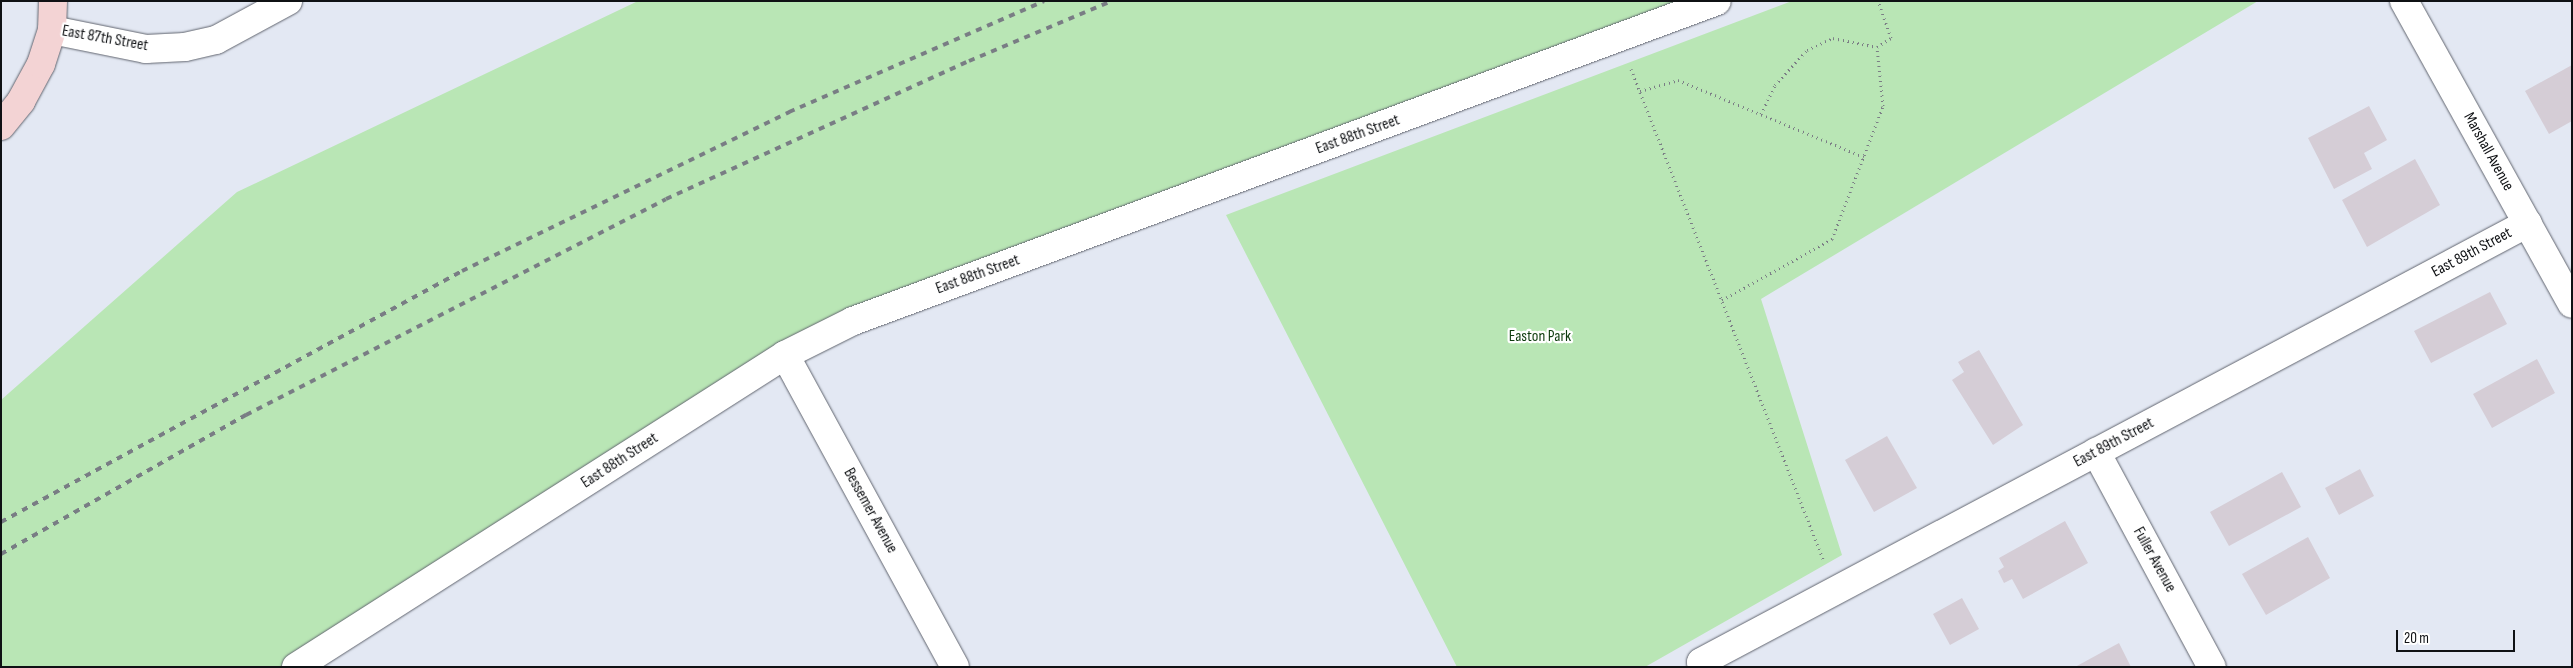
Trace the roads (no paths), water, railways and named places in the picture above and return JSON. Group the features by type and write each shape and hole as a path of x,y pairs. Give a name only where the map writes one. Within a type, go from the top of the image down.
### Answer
{"street":[{"path":"52,1 52,30"},
{"name":"East 87th Street","path":"1,126 21,101 41,64 52,30 146,48 185,47 216,40 288,1"},
{"name":"East 88th Street","path":"296,667 785,355 853,321 1718,1"},
{"name":"Marshall Avenue","path":"2404,1 2572,304"},
{"name":"East 89th Street","path":"1702,665 2096,452 2528,223"},
{"name":"Bessemer Avenue","path":"785,355 955,667"},
{"name":"Fuller Avenue","path":"2096,452 2212,667"}],"railway":[{"path":"1,522 462,271 789,112 1044,1"},
{"path":"1,554 246,415 666,199 969,61 1112,1"}],"park label":[{"name":"Easton Park","path":"1540,337"}]}
